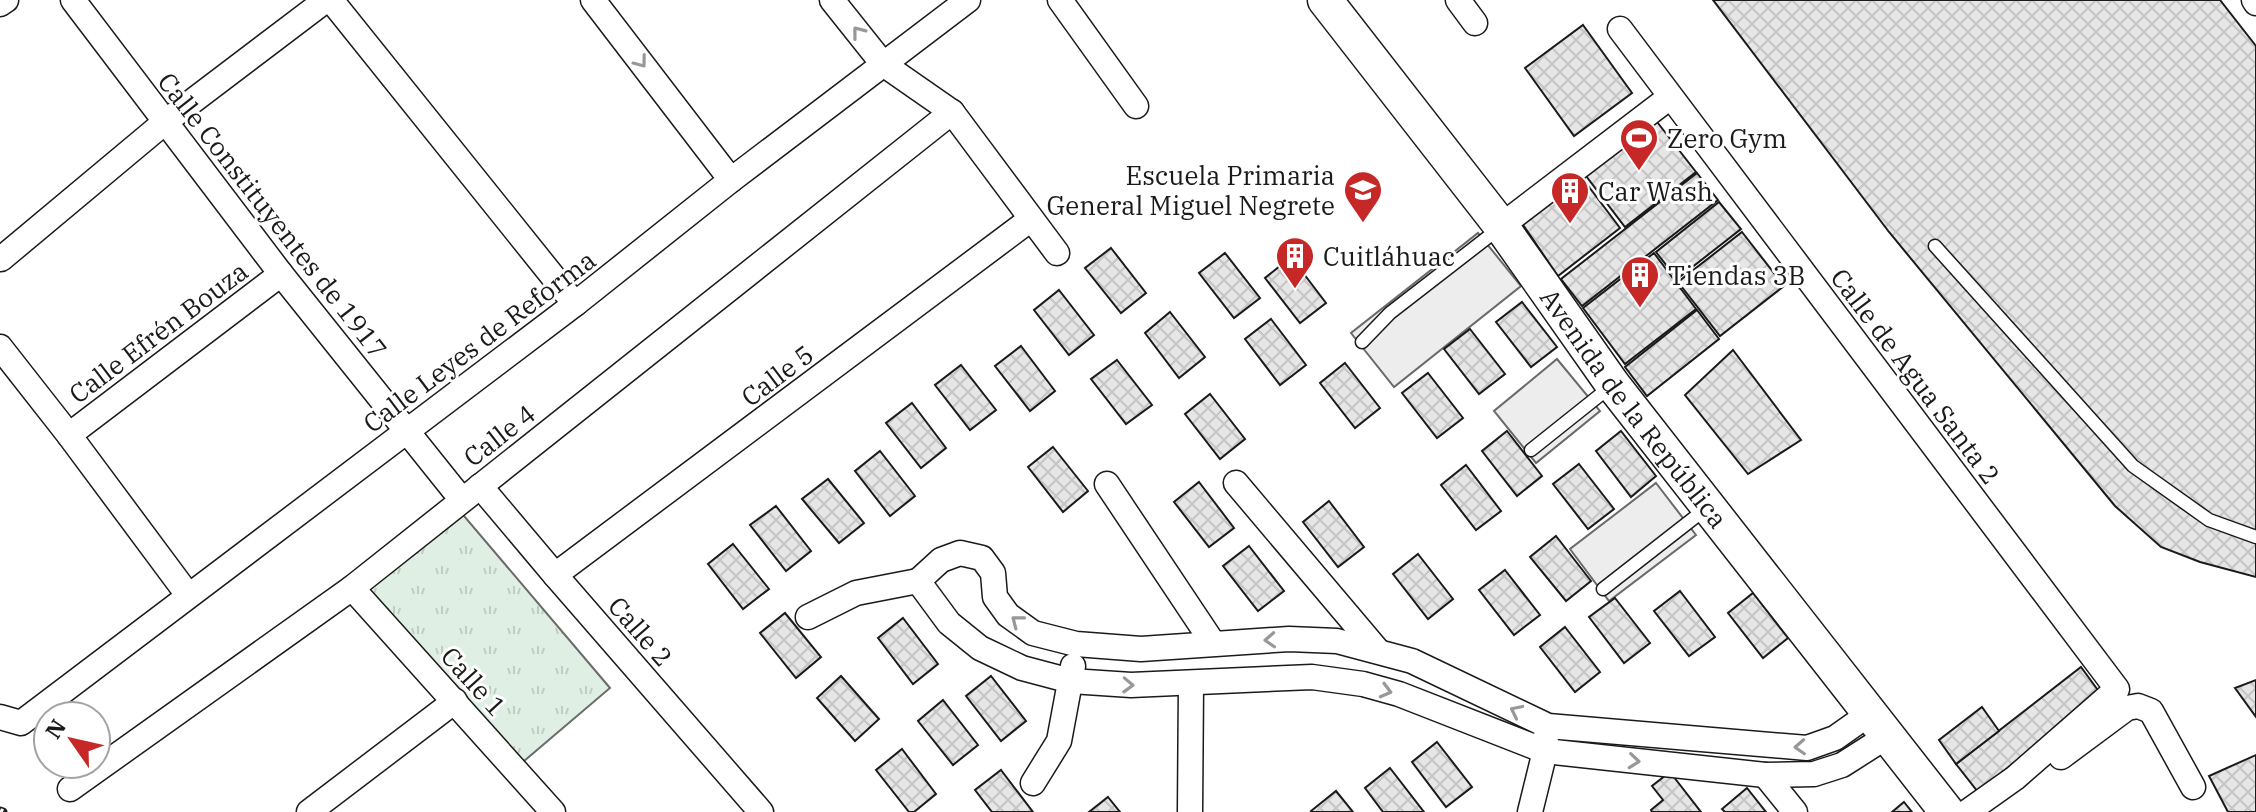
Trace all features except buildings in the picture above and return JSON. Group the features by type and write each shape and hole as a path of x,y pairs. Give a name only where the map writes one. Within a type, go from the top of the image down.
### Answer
{"main road":[{"name":"Avenida de la República","path":"1325,0 1501,226 1613,385 1947,812"}],"street":[{"path":"0,4 6,0"},
{"name":"Calle Constituyentes de 1917","path":"73,0 281,274 406,431 471,493"},
{"path":"1,259 165,122 328,0 575,304"},
{"path":"593,0 731,180"},
{"path":"832,0 883,64 952,112 1057,253"},
{"name":"Calle Leyes de Reforma","path":"11,720 188,595 575,304 731,180 968,0"},
{"path":"1060,0 1136,106"},
{"path":"1458,0 1475,23"},
{"name":"Calle de Agua Santa 2","path":"1620,29 2117,689 2015,778"},
{"path":"1501,226 1670,97"},
{"name":"Calle 4","path":"70,789 352,588 952,112"},
{"name":"Calle 5","path":"555,575 1031,219"},
{"name":"Calle Efrén Bouza","path":"69,435 281,274"},
{"path":"0,347 188,595"},
{"path":"1236,483 1378,651"},
{"path":"1107,484 1213,643"},
{"name":"Calle 2","path":"471,493 555,575 761,812"},
{"path":"808,617 856,593 918,581 941,560 960,553 982,558 993,573 995,597 1008,615 1033,633 1076,644 1141,649 1289,639 1337,641 1412,661 1548,726 1807,748 1877,725"},
{"path":"918,581 949,623 980,648 1022,668 1071,681 1131,685 1312,677 1363,684 1399,694 1545,751 1765,775 1814,774 1842,765 1877,725"},
{"name":"Calle 1","path":"352,588 553,812"},
{"path":"1033,783 1059,741 1076,644"},
{"path":"1190,812 1191,684"},
{"path":"309,812 455,701"},
{"path":"1967,812 2015,778 2060,758 2127,708 2138,706 2151,711 2193,787"},
{"path":"1530,812 1548,726"},
{"path":"1765,775 1795,812"}],"lane":[{"path":"1362,342 1390,313 1501,226"},
{"path":"1935,246 2133,466 2209,520 2256,537"},
{"path":"1531,450 1613,385"},
{"path":"1603,589 1709,507"}],"green space":[{"path":"453,503 610,688 517,767 360,582"}],"shaded area":[{"path":"1478,233 1521,286 1394,387 1351,333"},
{"path":"1557,359 1600,411 1536,463 1494,411"},
{"path":"1656,483 1696,535 1609,601 1570,549"}],"place":[{"name":"Zero Gym","path":"1639,172"},
{"name":"Escuela Primaria General Miguel Negrete","path":"1363,224"},
{"name":"Car Wash","path":"1570,225"},
{"name":"Cuitláhuac","path":"1295,290"},
{"name":"Tiendas 3B","path":"1640,309"}]}
